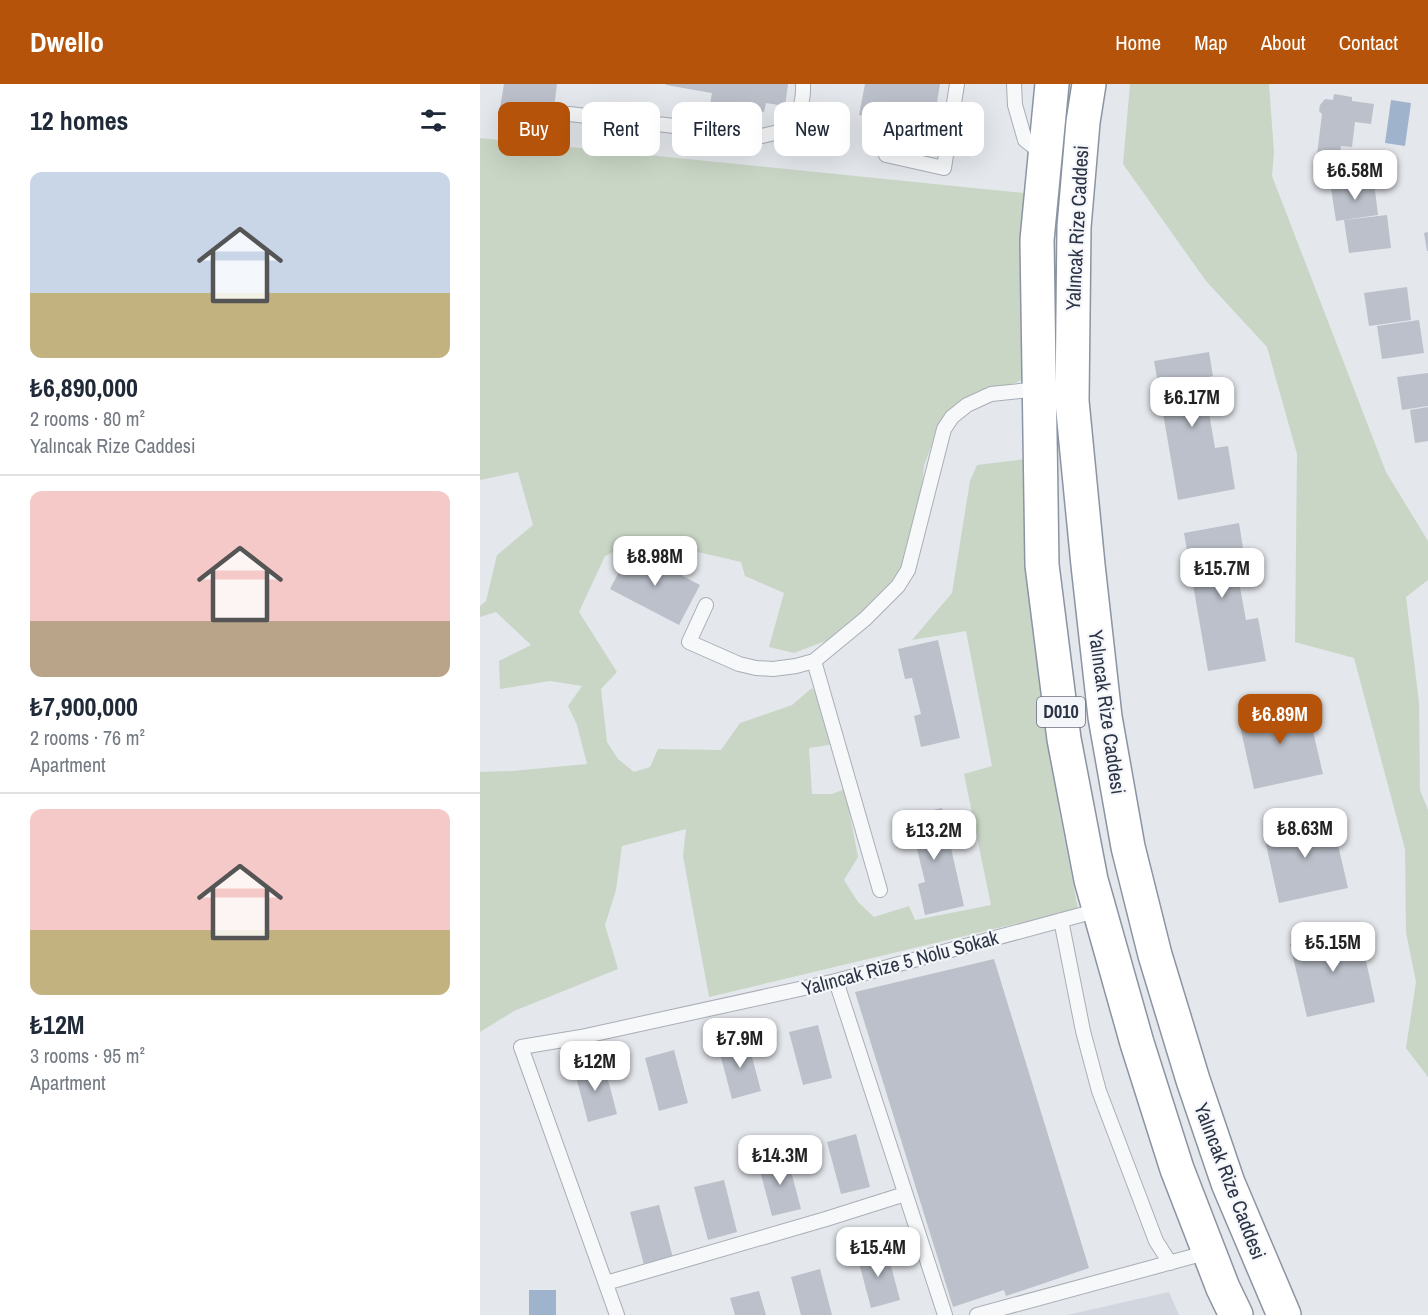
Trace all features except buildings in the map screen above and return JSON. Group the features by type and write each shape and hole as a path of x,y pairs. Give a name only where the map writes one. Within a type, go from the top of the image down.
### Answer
{"highway":[{"name":"Yalıncak Rize Caddesi","path":"1052,84 1037,240 1042,565 1064,739 1091,880 1137,1043 1173,1158 1236,1315"},
{"name":"Yalıncak Rize Caddesi","path":"1089,84 1083,122 1074,227 1072,401 1105,717 1128,847 1155,955 1193,1080 1228,1183 1284,1315"}],"lane":[{"path":"570,114 762,136 787,130 798,115 804,96 804,84"},
{"path":"954,102 957,84"},
{"path":"1014,84 1015,105 1025,141 1045,156"},
{"path":"890,156 944,168 946,156"},
{"path":"706,605 689,642 739,664 756,668 785,668 814,661 865,619 898,586 908,570 944,429 952,417 967,405 991,393 1039,389"},
{"path":"814,661 879,890"},
{"name":"Yalıncak Rize 5 Nolu Sokak","path":"617,1315 521,1047 581,1037 836,981 1100,910"},
{"path":"1061,920 1083,1030 1099,1091 1156,1241 1170,1263"},
{"path":"836,981 945,1315"},
{"path":"606,1283 905,1194"},
{"path":"977,1315 1209,1252"}],"shaded area":[{"path":"1169,1292 1179,1315 1067,1315"}],"green space":[{"path":"1130,84 1269,84 1274,152 1272,176 1386,472 1428,541 1428,580 1406,597 1419,702 1420,790 1428,810 1428,1077 1406,1048 1416,982 1406,932 1405,849 1354,658 1295,642 1297,454 1267,347 1206,281 1123,164"},
{"path":"480,138 498,140 498,156 570,156 570,147 582,148 582,156 658,156 1024,193 1022,380 967,406 936,433 924,466 919,520 904,579 869,618 828,640 794,653 769,647 784,593 745,576 741,562 642,539 605,556 579,612 617,672 601,689 607,742 618,759 634,772 650,767 658,749 721,750 740,723 792,705 812,688 829,704 841,743 809,748 812,794 832,794 845,789 858,857 844,880 858,902 874,917 909,906 915,920 991,905 964,774 992,766 966,631 912,640 952,593 970,481 977,465 1025,459 1036,643 1059,810 1078,909 709,997 683,856 686,829 622,846 616,890 605,925 618,969 514,1011 480,1032 480,772 587,764 577,725 568,706 582,686 550,681 500,689 499,661 531,645 496,612 480,617 480,606 486,601 497,555 533,525 518,472 480,480"}],"water":[{"path":"1391,100 1411,103 1405,146 1385,143"},
{"path":"529,1290 556,1290 556,1315 529,1315"}]}
